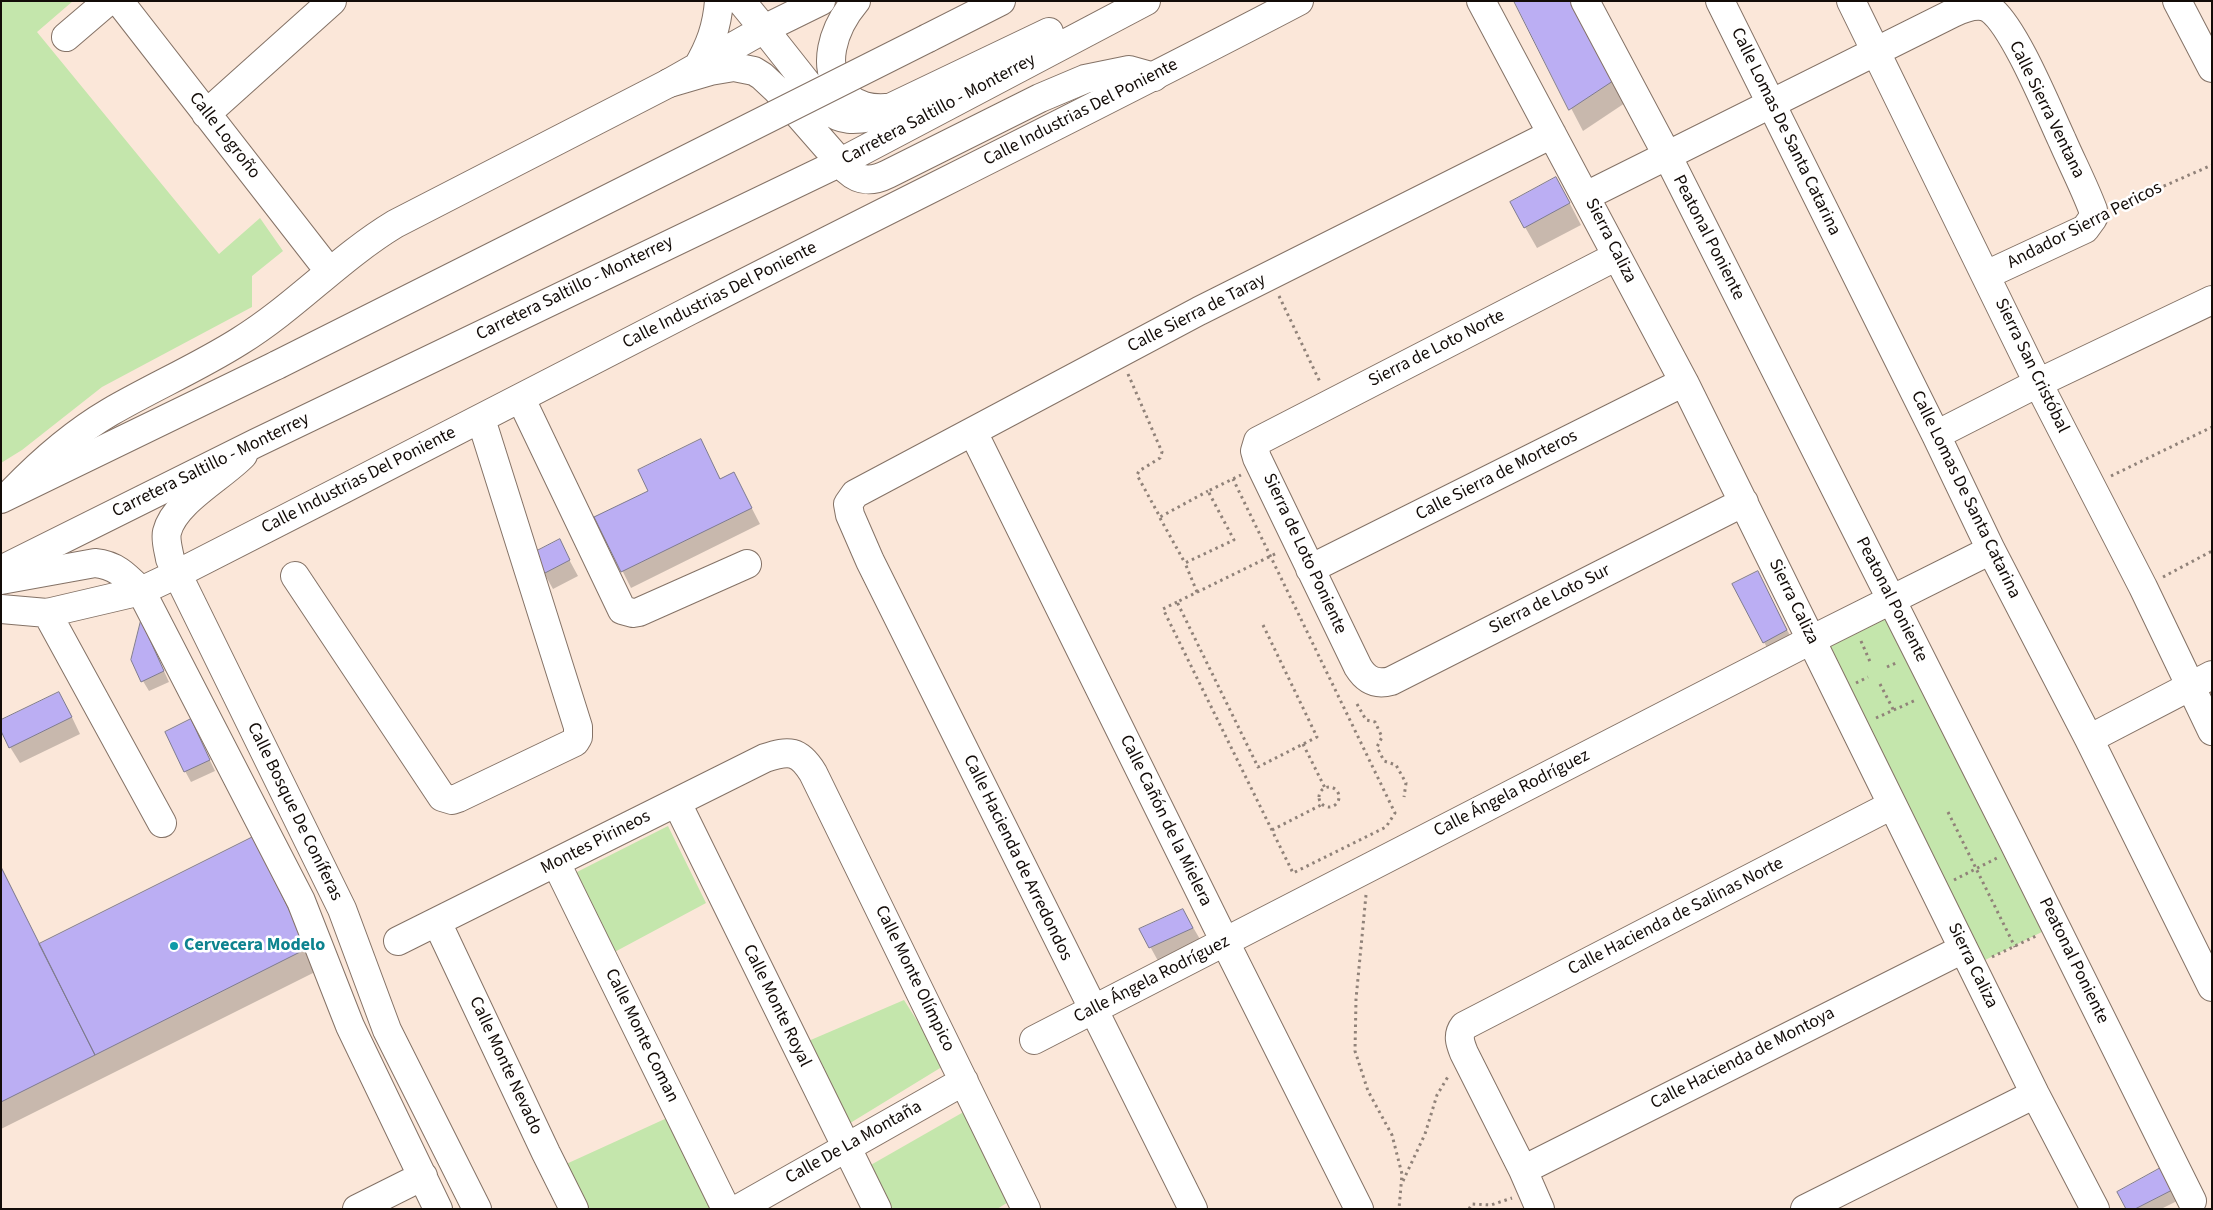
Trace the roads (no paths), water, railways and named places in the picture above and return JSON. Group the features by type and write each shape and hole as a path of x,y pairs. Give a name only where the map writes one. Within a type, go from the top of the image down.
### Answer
{"street":[{"path":"66,37 108,1"},
{"name":"Calle Logroño","path":"119,1 329,271"},
{"path":"206,114 332,1"},
{"path":"697,68 715,32 719,1"},
{"path":"741,1 833,114 849,119 871,117 1118,1"},
{"path":"4,498 30,473 108,413 239,342 261,327 374,236 669,83 764,29 821,1"},
{"path":"856,1 846,15 834,41 830,66 833,76 838,87 857,104 870,108 889,108"},
{"path":"4,498 277,365 1001,1"},
{"name":"Carretera Saltillo - Monterrey","path":"1,570 256,443 841,162 1146,1"},
{"name":"Calle Industrias Del Poniente","path":"1,609 47,613 141,591 1154,77 1298,1"},
{"name":"Sierra Caliza","path":"1481,1 1684,382 1967,958 2094,1209"},
{"name":"Peatonal Poniente","path":"1585,1 1666,155 2194,1200"},
{"name":"Calle Lomas De Santa Catarina","path":"1720,1 1936,435 1991,550 2089,739 2212,987"},
{"name":"Sierra San Cristóbal","path":"1851,1 2038,383 2142,587 2200,681 2212,731"},
{"path":"2178,1 2212,68"},
{"name":"Calle Sierra Ventana","path":"1876,53 1967,7 1979,6 1988,8 2006,28 2034,81 2090,200 2093,218"},
{"path":"1586,196 1876,53"},
{"path":"669,83 710,70 734,67 754,71 777,90 857,178 872,180 1040,98 1085,79 1129,70 1154,77"},
{"name":"Calle Sierra de Taray","path":"848,504 855,494 1199,311 1552,134"},
{"name":"Andador Sierra Pericos","path":"1986,275 2078,233 2085,229 2093,218"},
{"name":"Sierra de Loto Norte","path":"1260,453 1331,404 1617,256"},
{"path":"1936,435 2038,383 2212,300"},
{"name":"Calle Sierra de Morteros","path":"1310,569 1684,382"},
{"path":"521,399 622,610 633,613 639,612 747,564"},
{"path":"295,576 442,797 452,800 458,798 575,742 579,732 578,727 481,419"},
{"name":"Calle Cañón de la Mielera","path":"974,432 1225,942 1359,1209"},
{"name":"Calle Bosque De Coníferas","path":"256,443 194,495 173,520 166,533 170,560 342,909 388,1030 477,1209"},
{"name":"Sierra de Loto Poniente","path":"1260,453 1297,541 1358,667"},
{"name":"Sierra de Loto Sur","path":"1358,667 1365,677 1376,683 1391,681 1744,502"},
{"name":"Calle Hacienda de Arredondos","path":"848,504 850,516 870,561 1193,1209"},
{"name":"Calle Ángela Rodríguez","path":"1034,1040 1811,640 1991,550"},
{"name":"Calle Bosque De Coníferas","path":"1,580 95,563 108,565 120,570 141,591 301,901 350,1026 438,1209"},
{"path":"47,613 162,823"},
{"path":"2089,739 2200,681"},
{"name":"Montes Pirineos","path":"398,941 765,758 789,752 796,754"},
{"name":"Calle Monte Olímpico","path":"796,754 808,764 813,772 1026,1209"},
{"name":"Calle Monte Royal","path":"677,803 877,1209"},
{"name":"Calle Hacienda de Salinas Norte","path":"1532,1190 1463,1041 1892,805"},
{"name":"Calle Monte Coman","path":"556,863 728,1207"},
{"name":"Calle Monte Nevado","path":"438,922 574,1209"},
{"name":"Calle Hacienda de Montoya","path":"1532,1190 1967,958"},
{"name":"Calle De La Montaña","path":"728,1207 846,1149 964,1082"},
{"path":"1805,1209 2035,1094"},
{"path":"357,1209 423,1176"}],"place":[{"name":"Cervecera Modelo","path":"174,946"}]}
